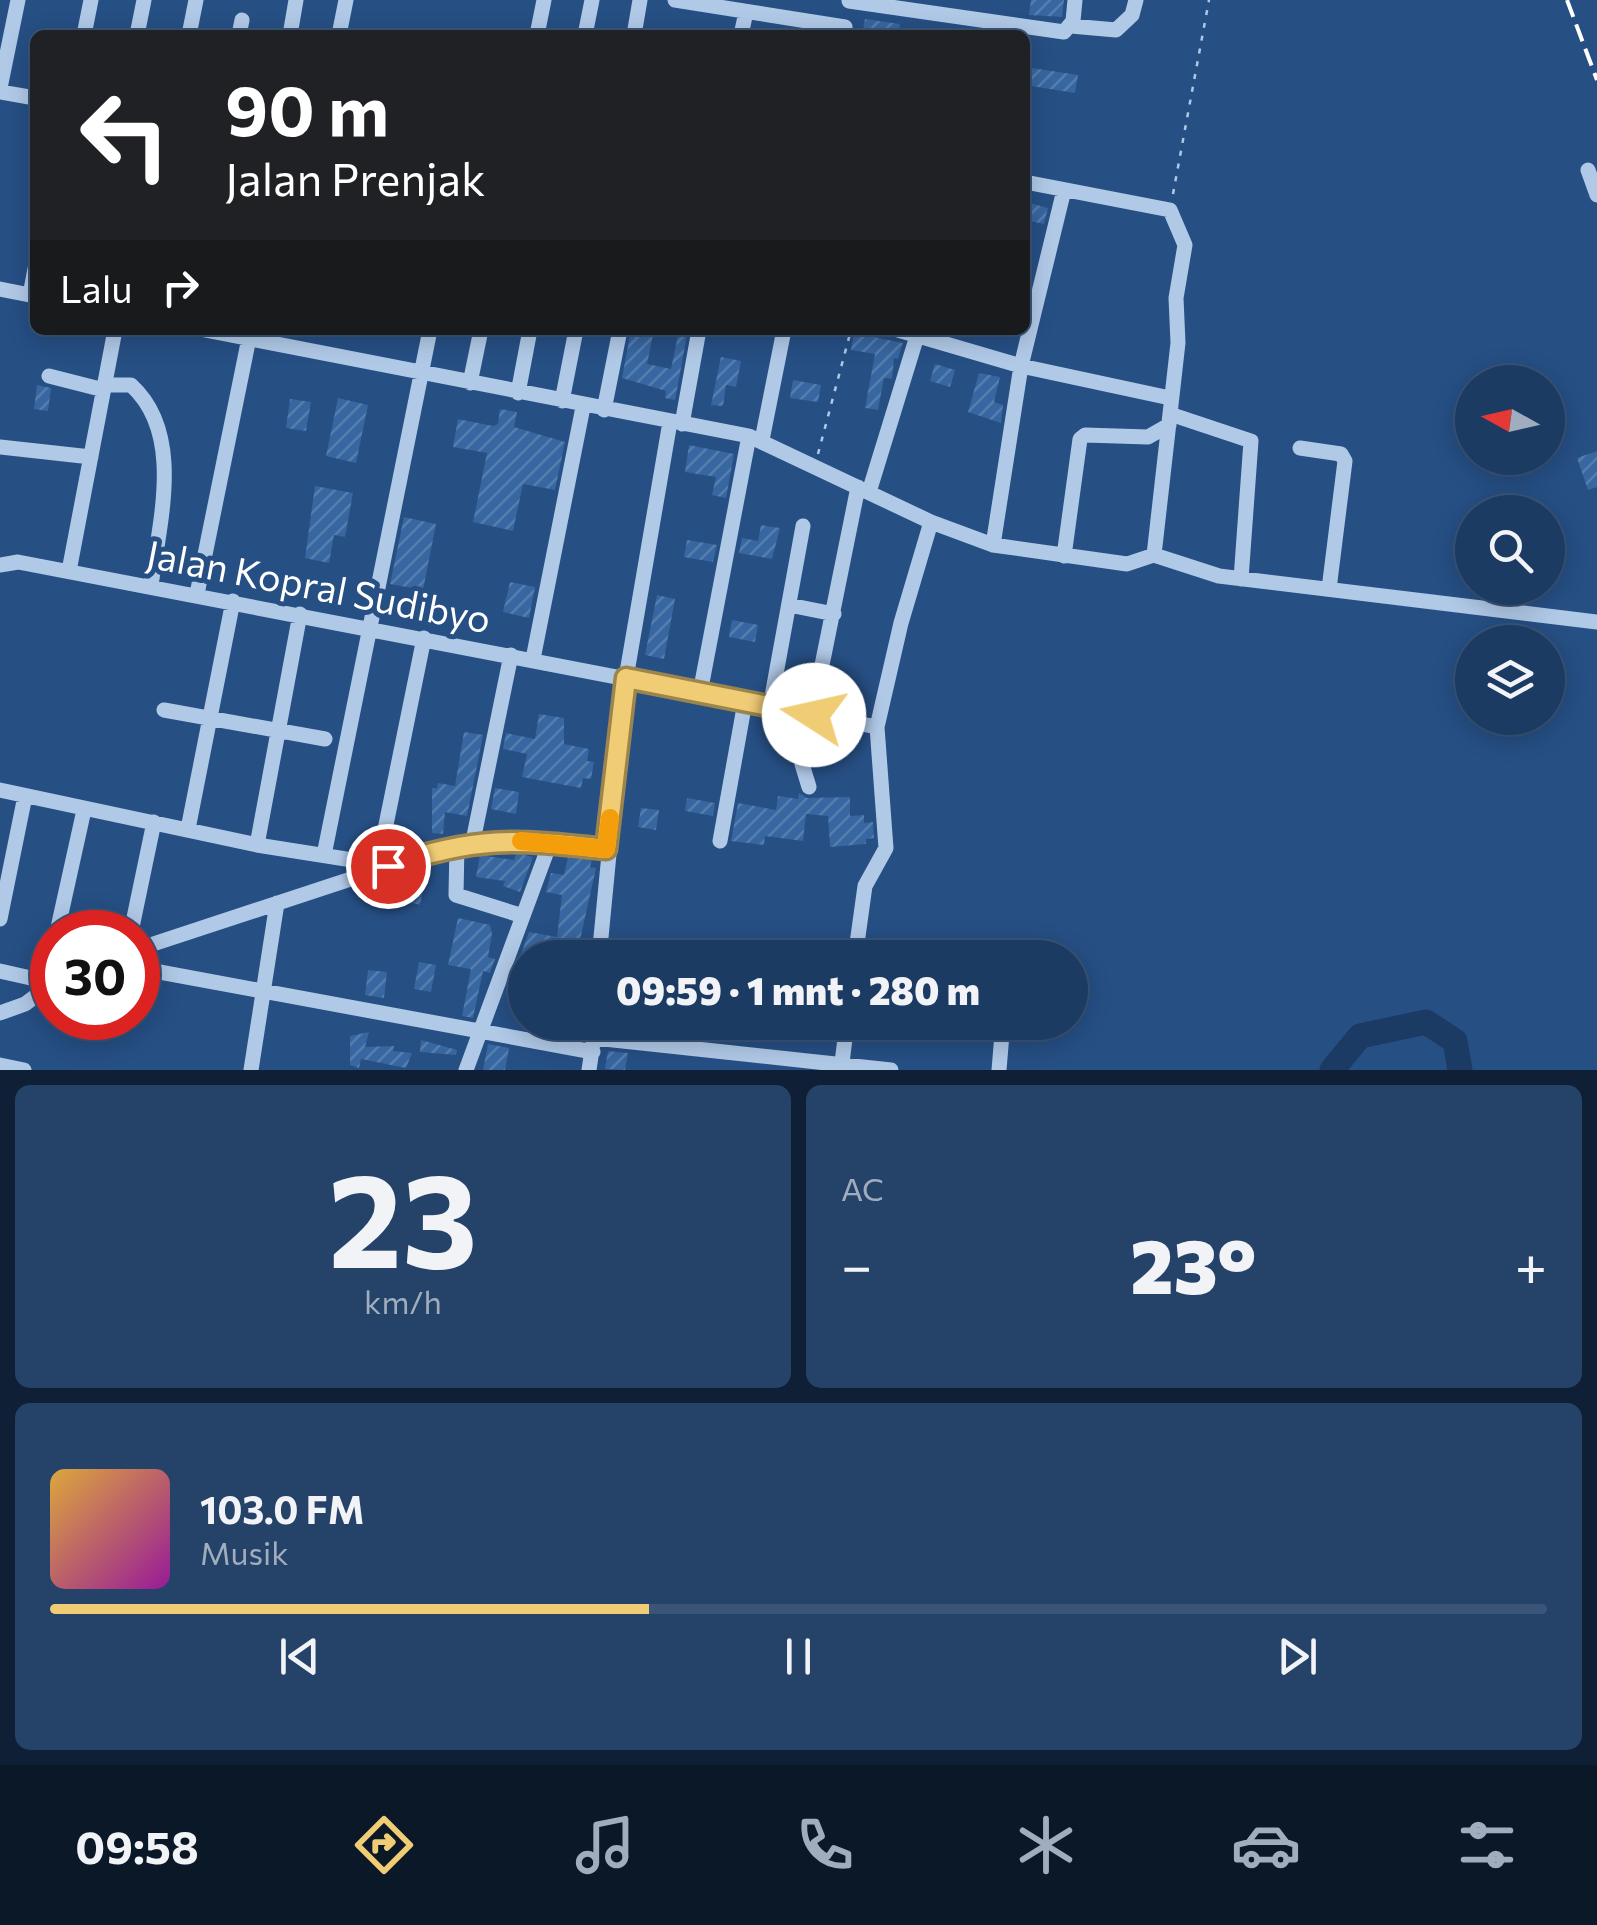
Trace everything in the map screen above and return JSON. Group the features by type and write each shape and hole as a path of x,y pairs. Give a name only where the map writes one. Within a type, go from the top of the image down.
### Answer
{"street":[{"path":"18,0 0,90 30,97"},
{"path":"85,30 91,0"},
{"path":"137,30 144,0"},
{"path":"190,30 196,0"},
{"path":"291,30 296,0"},
{"path":"340,30 346,0"},
{"path":"538,30 544,0"},
{"path":"587,30 592,0"},
{"path":"635,30 640,0"},
{"path":"675,0 839,30"},
{"path":"844,30 849,0 914,5 1058,32 1071,26 1116,30 1132,15 1136,0"},
{"path":"1071,26 1076,0"},
{"path":"742,30 746,12"},
{"path":"1588,170 1597,195"},
{"path":"1030,183 1170,210 1186,245 1176,298 1178,343 1154,555"},
{"path":"1030,329 1064,190"},
{"path":"0,289 30,295"},
{"path":"69,571 114,335"},
{"path":"240,335 281,337 422,373 756,438 931,522 993,544 1128,564 1154,555 1218,576 1597,622"},
{"path":"324,855 429,335"},
{"path":"470,383 479,335"},
{"path":"518,393 529,335"},
{"path":"562,401 575,335"},
{"path":"604,410 619,335"},
{"path":"600,940 606,849 626,678 676,423 699,335"},
{"path":"700,694 783,335"},
{"path":"914,335 1169,412 1251,441 1242,579"},
{"path":"993,544 1029,335"},
{"path":"810,788 802,764 863,490 917,336"},
{"path":"198,594 249,338"},
{"path":"49,376 104,388 131,385 146,402 160,431 162,500 151,586"},
{"path":"533,659 583,407"},
{"path":"1064,556 1080,439 1085,435 1148,436 1169,412"},
{"path":"0,447 90,457"},
{"path":"1300,448 1340,454 1345,461 1328,589"},
{"path":"858,940 865,886 886,848 877,727 900,623 931,522"},
{"path":"770,707 804,526"},
{"name":"Jalan Kopral Sudibyo","path":"0,565 18,562 233,600 877,727"},
{"path":"188,829 233,600"},
{"path":"789,605 834,614"},
{"path":"256,845 300,614"},
{"path":"383,865 424,638"},
{"path":"511,655 465,842 456,896 523,916"},
{"path":"720,842 745,702"},
{"path":"164,710 325,739"},
{"path":"0,790 256,845 383,865"},
{"path":"0,919 24,796"},
{"path":"62,910 84,810"},
{"path":"136,910 154,822"},
{"path":"160,942 383,865 465,842 550,843 606,849"},
{"path":"466,1070 550,843"},
{"path":"251,1070 277,903"},
{"path":"0,971 30,980"},
{"path":"160,972 482,1031 508,1032"},
{"path":"0,1014 30,999"},
{"path":"589,1070 594,1040"},
{"path":"621,1040 891,1070"},
{"path":"844,1066 846,1040"},
{"path":"998,1070 1001,1040"},
{"path":"0,1065 24,1070"}],"path":[{"path":"1170,210 1209,0"},
{"path":"815,466 850,335"}],"building":[{"path":"1031,0 1064,0 1062,17 1029,15"},
{"path":"865,19 900,24 899,30 863,30"},
{"path":"1030,68 1078,75 1075,93 1030,86"},
{"path":"1030,203 1048,208 1044,224 1030,221"},
{"path":"630,335 653,335 647,364 671,369 678,335 687,335 675,400 665,398 666,391 622,378"},
{"path":"854,335 903,343 898,359 894,358 892,379 884,378 878,410 865,408 875,354 851,350"},
{"path":"721,357 741,361 736,387 726,385 723,406 711,405"},
{"path":"935,364 955,370 950,387 930,381"},
{"path":"979,373 1000,377 994,402 1003,405 1001,423 968,412"},
{"path":"793,380 821,385 818,402 790,398"},
{"path":"37,385 51,388 48,411 34,409"},
{"path":"338,398 368,405 356,463 326,456"},
{"path":"290,399 311,402 306,431 286,428"},
{"path":"500,409 517,412 514,427 565,442 555,490 523,484 513,531 473,522 487,453 453,447 458,419 493,426 498,424"},
{"path":"689,445 734,454 726,498 712,495 716,477 685,472"},
{"path":"1597,451 1597,487 1588,490 1577,458"},
{"path":"315,486 353,493 345,537 334,535 329,563 305,558"},
{"path":"404,517 436,524 423,590 390,584"},
{"path":"761,525 780,528 772,559 739,553 742,538 758,541"},
{"path":"687,540 717,545 713,562 684,557"},
{"path":"510,582 535,587 529,618 503,612"},
{"path":"657,595 675,599 664,659 645,655"},
{"path":"732,620 758,625 755,642 729,637"},
{"path":"539,714 564,718 564,744 589,749 587,761 594,762 591,779 583,778 581,788 522,777 527,754 503,749 506,733 535,739"},
{"path":"464,732 483,735 467,816 445,812 443,834 432,833 432,788 437,788 438,783 455,786"},
{"path":"495,788 519,792 516,814 491,809"},
{"path":"799,793 807,798 850,797 850,816 864,815 864,823 873,822 874,838 866,839 866,844 830,847 828,816 806,814 803,841 765,836 764,845 731,841 738,803 776,810 778,796 798,799"},
{"path":"687,798 715,803 713,816 685,811"},
{"path":"641,808 659,810 656,830 638,827"},
{"path":"516,853 533,857 520,892 503,886 505,881 476,877 480,855 514,860"},
{"path":"568,857 592,859 590,867 596,868 580,940 526,940 529,932 557,937 562,895 546,892 551,873 564,875"},
{"path":"415,873 426,875 420,905 409,902"},
{"path":"458,918 490,925 492,934 488,957 495,959 490,973 483,971 473,1018 462,1016 471,969 448,965"},
{"path":"419,962 436,965 431,992 414,989"},
{"path":"368,970 387,972 384,998 365,995"},
{"path":"369,1032 365,1047 394,1046 393,1051 412,1053 406,1068 361,1059 359,1068 350,1065 350,1036"},
{"path":"421,1040 457,1050 456,1055 420,1052"},
{"path":"488,1044 509,1048 505,1070 483,1070"},
{"path":"608,1051 628,1053 625,1070 605,1069"}],"waterway":[{"path":"1332,1070 1360,1036 1426,1022 1455,1041 1460,1070"}],"railway":[{"path":"1567,0 1597,80"}],"slow traffic":[{"path":"521,841 606,849 610,818"}],"route":[{"path":"388,866 438,849 490,839 606,849 626,678 814,715"}]}
